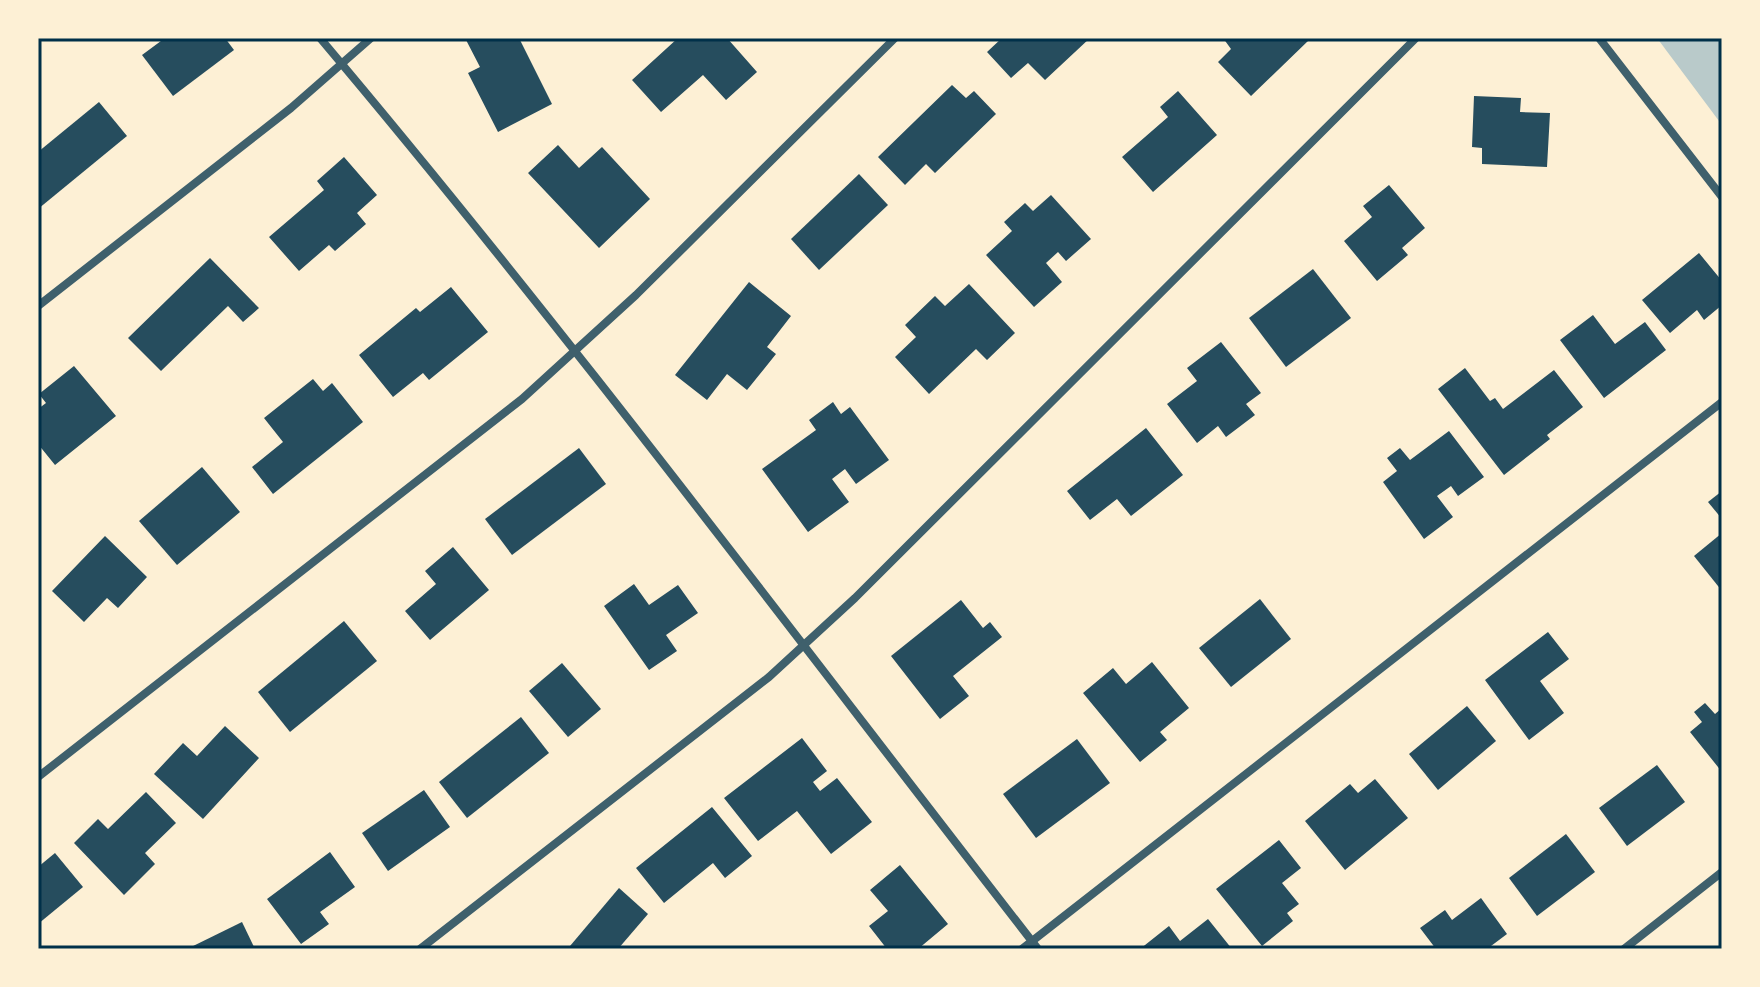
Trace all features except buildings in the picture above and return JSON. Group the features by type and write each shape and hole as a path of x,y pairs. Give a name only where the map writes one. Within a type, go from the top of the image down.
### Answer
{"street":[{"path":"320,38 574,352 1035,945"},
{"path":"38,306 291,108 371,38"},
{"path":"38,777 522,399 636,295 895,38"},
{"path":"420,949 769,677 803,646 855,598 1416,38"},
{"path":"1599,38 1722,197"},
{"path":"1022,949 1035,945 1722,402"},
{"path":"1624,949 1722,872"}],"shaded area":[{"path":"1657,38 1722,38 1722,125"}]}
